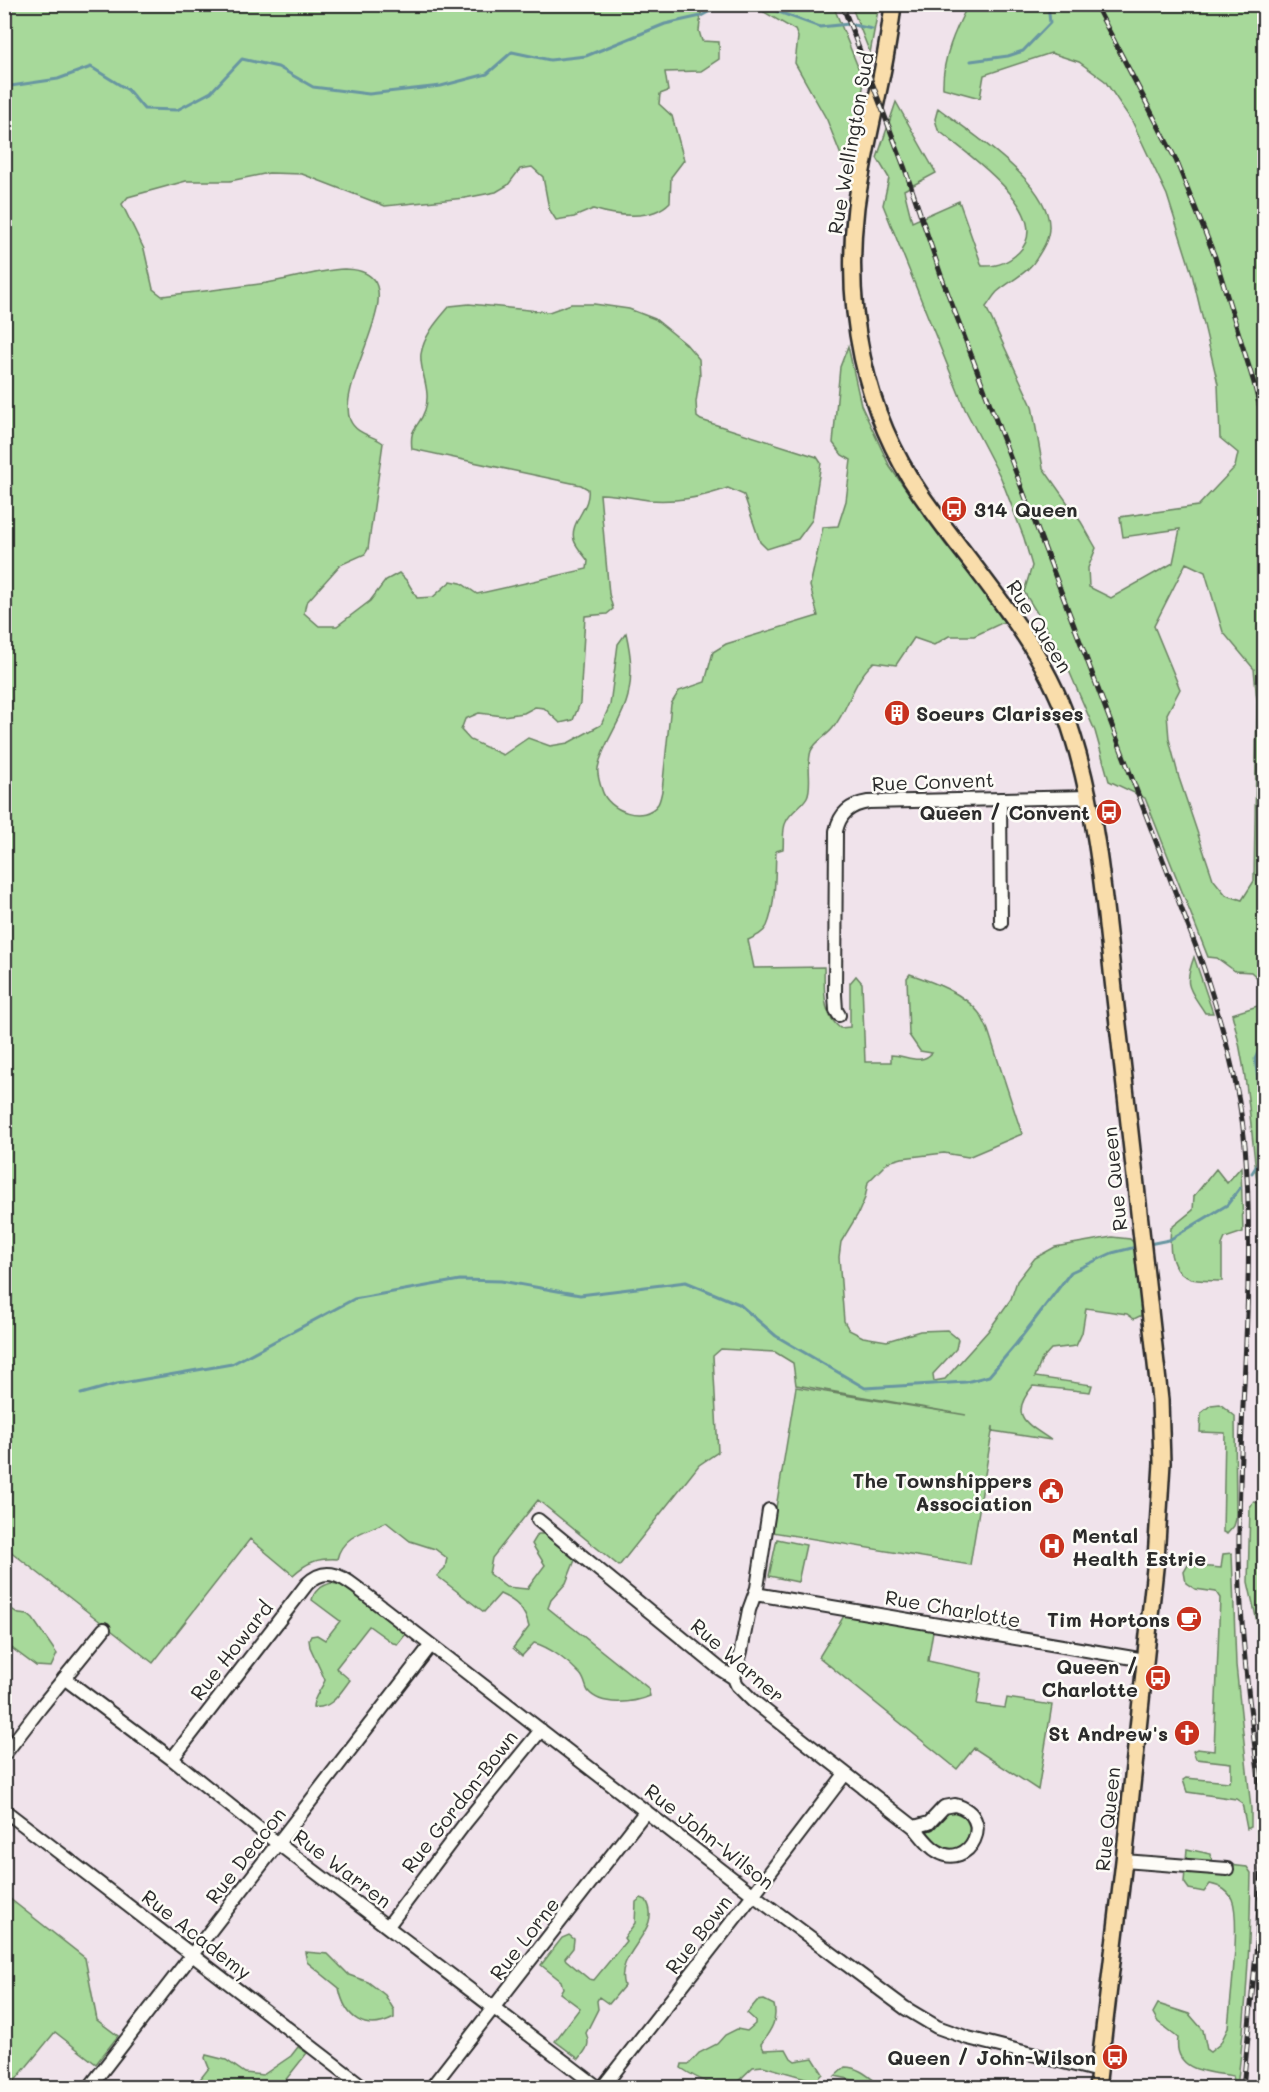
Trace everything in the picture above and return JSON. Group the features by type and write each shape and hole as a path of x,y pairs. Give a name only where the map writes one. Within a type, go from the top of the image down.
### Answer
{"main road":[{"name":"Rue Wellington Sud","path":"857,325 852,269 856,208 886,56 893,4"},
{"name":"Rue Queen","path":"857,325 866,375 888,435 912,481 1006,607 1048,674 1071,729 1088,797 1106,917 1162,1423 1160,1514 1124,1861 1097,2088"}],"street":[{"name":"Rue Convent","path":"839,1015 835,1002 836,840 838,821 843,813 850,807 868,802 1088,797"},
{"path":"1000,799 1001,924"},
{"path":"734,1678 749,1610 755,1594 769,1510"},
{"name":"Rue Warner","path":"538,1520 734,1678 737,1685 753,1701 914,1827 938,1852 953,1855 966,1851 976,1839 977,1830 974,1817 962,1807 955,1805 944,1807 928,1823 914,1827"},
{"name":"Rue John-Wilson","path":"328,1574 346,1579 753,1894 920,2018 968,2037 1099,2071"},
{"name":"Rue Howard","path":"172,1759 307,1584 314,1577 328,1574"},
{"name":"Rue Charlotte","path":"755,1594 1145,1660"},
{"path":"4,1755 104,1629"},
{"name":"Rue Deacon","path":"89,2088 431,1645"},
{"name":"Rue Warren","path":"64,1678 600,2088"},
{"name":"Rue Gordon-Bown","path":"388,1926 466,1822 541,1730"},
{"name":"Rue Bown","path":"600,2088 845,1774"},
{"name":"Rue Academy","path":"4,1810 365,2088"},
{"name":"Rue Lorne","path":"431,2088 646,1811"},
{"path":"1124,1861 1227,1869"}],"green space":[{"path":"4,5 702,5 699,31 702,41 719,42 719,59 701,71 665,72 668,91 660,94 659,104 672,116 684,160 671,177 670,202 654,212 623,215 593,209 574,217 556,220 549,209 543,177 532,167 520,169 508,185 496,192 465,198 385,206 302,174 269,173 230,181 186,181 128,197 122,204 144,249 153,289 162,296 267,283 335,270 360,271 373,279 378,291 377,307 351,387 348,405 353,425 383,443 368,549 365,554 340,565 306,603 304,613 319,626 337,626 370,601 386,580 399,573 407,581 417,598 433,597 451,581 461,583 477,594 587,569 588,561 575,543 573,533 586,502 588,489 581,485 412,449 413,431 423,416 427,403 421,354 432,328 450,306 469,304 549,312 571,304 594,304 629,309 655,319 686,344 699,359 697,417 817,457 821,463 812,520 798,539 767,549 760,542 744,495 728,488 679,500 648,500 600,494 609,594 613,609 607,614 585,616 580,703 573,720 560,723 544,708 535,707 524,713 503,716 479,713 465,719 461,730 470,740 503,755 528,738 550,746 568,743 601,725 610,705 618,644 626,633 631,664 628,696 600,759 598,776 602,790 611,804 636,814 652,810 659,803 671,704 679,691 705,682 713,652 726,644 818,616 810,586 823,527 838,526 846,501 851,460 842,455 833,443 840,367 848,346 861,405 890,467 1004,622 974,636 949,636 934,645 914,638 896,665 874,662 860,678 839,720 811,751 809,792 805,800 788,818 784,828 783,849 776,851 770,918 767,926 759,935 748,940 754,968 824,967 824,992 827,1008 840,1028 850,1027 850,983 856,976 862,983 865,1062 891,1062 891,1055 923,1059 932,1053 920,1051 909,1035 907,978 910,974 957,994 973,1006 984,1021 1022,1134 968,1157 944,1153 888,1162 868,1182 865,1198 858,1214 841,1242 839,1257 844,1321 849,1330 863,1337 887,1341 920,1331 947,1330 958,1339 956,1349 933,1374 934,1381 945,1379 989,1330 1011,1299 1017,1281 1035,1258 1055,1247 1112,1237 1130,1239 1135,1244 1142,1315 1134,1319 1127,1314 1086,1308 1082,1333 1076,1346 1051,1349 1042,1359 1035,1377 1092,1385 1090,1392 1033,1386 1022,1405 1023,1418 1034,1429 1051,1440 993,1431 993,1426 970,1565 772,1532 796,1387 966,1415 796,1385 793,1363 775,1352 721,1349 713,1356 718,1452 699,1465 619,1566 538,1500 492,1558 489,1574 506,1587 527,1589 545,1565 532,1544 538,1534 544,1534 575,1560 566,1583 551,1600 548,1608 648,1688 650,1696 643,1698 626,1702 601,1700 588,1691 583,1678 576,1669 540,1645 534,1643 522,1656 513,1648 529,1627 519,1606 500,1594 484,1612 437,1576 445,1568 447,1558 435,1549 410,1541 386,1522 349,1540 337,1559 313,1562 293,1575 250,1539 153,1663 5,1547"},
{"path":"752,5 833,5 864,82 848,173 827,120 795,63 798,37 795,30"},
{"path":"851,5 879,5 870,53"},
{"path":"968,5 1264,5 1264,1004 1262,982 1251,972 1235,971 1217,958 1208,957 1145,798 1109,781 1095,731 1061,652 1024,592 1032,566 1024,538 1001,478 965,409 883,205 889,178 877,158 896,102 936,173 904,190 912,222 959,201 982,266 998,265 1011,259 1019,252 1027,236 1026,219 1017,202 1002,184 938,130 935,119 938,108 1010,163 1040,199 1048,217 1047,240 1034,262 997,292 986,307 1032,406 1043,468 1081,522 1096,548 1088,568 1089,587 1111,598 1173,563 1180,529 1123,537 1120,517 1198,506 1235,467 1238,453 1220,438 1218,384 1192,274 1167,195 1132,121 1105,81 1079,62 1051,53 984,75 980,98 943,88 947,56","holes":["1186,563 1205,572 1223,632 1254,669 1257,701 1254,881 1242,900 1226,895 1213,879 1179,778 1169,739 1167,714 1180,689 1154,626"]},
{"path":"1194,957 1213,1013 1205,1013 1189,987 1189,975"},
{"path":"1264,1004 1264,1182 1257,1182 1245,1077 1232,1014"},
{"path":"1241,1167 1243,1232 1225,1238 1222,1245 1222,1281 1193,1279 1182,1275 1177,1270 1172,1257 1171,1228 1193,1210 1194,1196 1216,1169 1227,1183"},
{"path":"1220,1404 1235,1416 1236,1519 1234,1526 1227,1534 1223,1532 1225,1433 1200,1432 1201,1413 1211,1405"},
{"path":"1253,1502 1260,1503 1264,1510 1261,1623 1258,1626 1248,1582 1250,1507"},
{"path":"777,1539 806,1545 798,1582 769,1576"},
{"path":"1232,1553 1236,1665 1251,1809 1251,1827 1247,1829 1242,1803 1236,1799 1187,1792 1183,1780 1186,1778 1229,1782 1231,1779 1231,1763 1196,1759 1193,1751 1197,1749 1214,1751 1220,1598 1216,1592 1195,1589 1186,1583 1184,1572 1188,1565 1221,1568 1223,1554"},
{"path":"331,1583 341,1585 406,1634 398,1644 393,1643 369,1626 336,1668 350,1680 330,1703 313,1707 314,1700 325,1680 309,1640 311,1636 317,1635 325,1640 340,1621 312,1600 319,1589"},
{"path":"4,1604 19,1614 28,1615 33,1619 57,1654 51,1667 36,1666 5,1643"},
{"path":"845,1614 933,1631 928,1661 982,1673 977,1704 1005,1708 1007,1698 1052,1705 1038,1790 974,1748 957,1769 819,1657"},
{"path":"956,1810 969,1825 968,1839 957,1848 950,1849 939,1844 926,1830 944,1813"},
{"path":"1187,1849 1211,1854 1212,1863 1247,1867 1251,1873 1247,1980 1237,2087 1231,2087 1233,2076 1204,2071 1187,2064 1181,2058 1178,2038 1158,2022 1153,2013 1158,2004 1189,2014 1203,2030 1207,2050 1210,2052 1220,2044 1228,2028 1235,1942 1232,1899 1226,1891 1210,1884 1204,1892 1189,1889 1184,1882"},
{"path":"5,1895 85,1958 97,2020 118,2036 96,2064 55,2032 9,2088 4,2087"},
{"path":"641,1898 646,1900 650,1911 649,1922 625,1963 624,1986 609,2004 599,1997 598,2009 586,2033 587,2047 579,2059 555,2041 580,2008 560,1993 563,1988 561,1981 541,1965 562,1938 569,1935 574,1939 573,1948 565,1958 566,1960 589,1979 594,1980 626,1941 624,1938 635,1923 636,1902"},
{"path":"305,1952 328,1954 349,1975 368,1982 385,1995 394,2010 394,2018 374,2024 365,2023 351,2015 339,1988 307,1962"},
{"path":"764,2000 774,2005 775,2016 761,2044 764,2050 786,2049 795,2061 813,2058 823,2074 816,2081 763,2066 753,2067 732,2087 725,2087 705,2082 681,2068 682,2064 689,2064 699,2053 717,2044 725,2035 737,2029 747,2031 755,2024 755,2020 747,2013 757,2001"},
{"path":"298,2047 307,2053 280,2087 194,2087 209,2068 206,2055 226,2060 245,2073 263,2075 291,2056"},
{"path":"845,2067 864,2073 880,2085 879,2087 860,2087 858,2081 835,2076"}],"waterway":[{"path":"4,87 58,79 91,67 128,90 144,109 177,110 211,92 242,59 278,67 313,87 369,94 441,86 487,74 512,52 550,60 586,56 665,24 701,16 723,4"},
{"path":"743,4 765,7 820,27 849,24 872,29"},
{"path":"971,61 1008,56 1023,51 1050,23 1048,4"},
{"path":"1264,1039 1255,1059 1264,1119"},
{"path":"1252,1173 1263,1156 1264,1128"},
{"path":"1149,1244 1169,1240 1227,1205 1240,1188"},
{"path":"81,1394 117,1384 232,1364 354,1299 460,1280 501,1281 580,1295 686,1282 739,1304 776,1336 865,1388 966,1382 989,1376 1071,1272 1112,1253 1140,1246"}],"railway":[{"path":"842,4 905,169 942,278 1201,960 1234,1074 1245,1145 1249,1246 1239,1499 1240,1583 1247,1683 1264,1816"},
{"path":"1095,4 1176,160 1215,257 1254,383 1264,425"},
{"path":"1243,2088 1257,1943 1264,1809"}],"place":[{"name":"314 Queen","path":"954,509"},
{"name":"Soeurs Clarisses","path":"897,713"},
{"name":"Queen / Convent","path":"1109,812"},
{"name":"The Townshippers Association","path":"1051,1491"},
{"name":"Mental Health Estrie","path":"1052,1546"},
{"name":"Tim Hortons","path":"1189,1619"},
{"name":"Queen / Charlotte","path":"1158,1678"},
{"name":"St Andrew's","path":"1187,1733"},
{"name":"Queen / John-Wilson","path":"1115,2057"}]}
